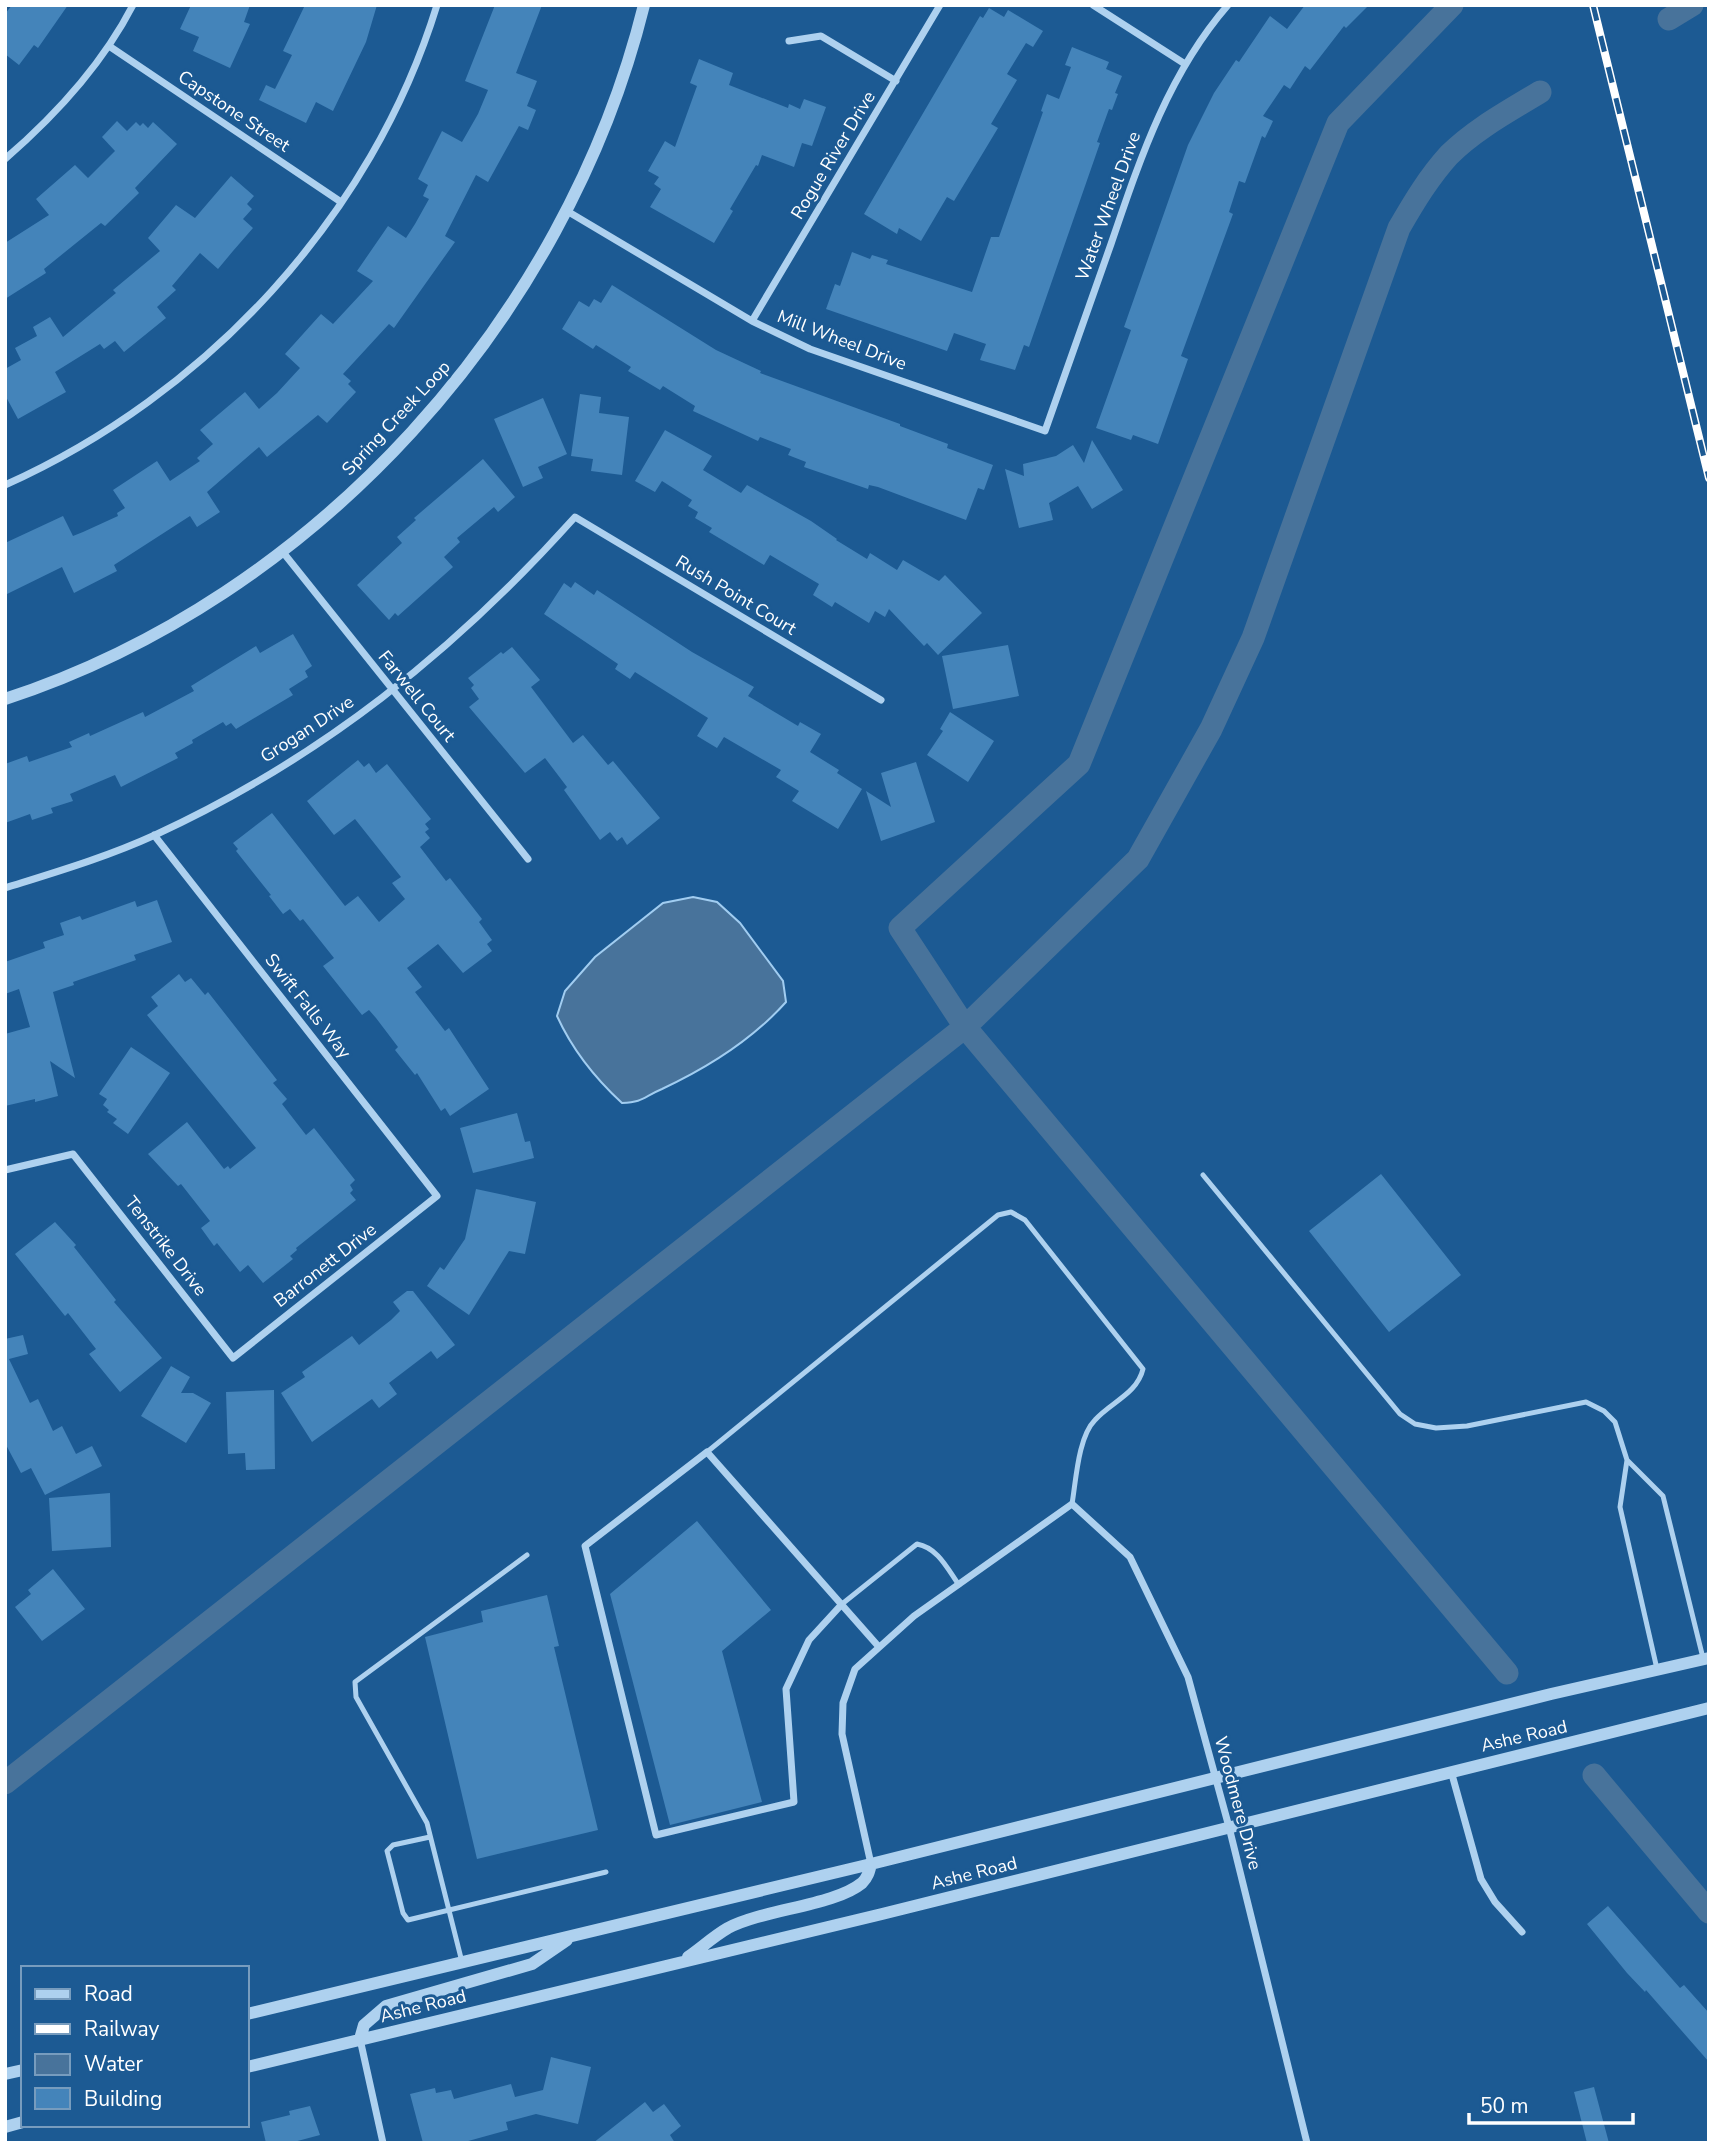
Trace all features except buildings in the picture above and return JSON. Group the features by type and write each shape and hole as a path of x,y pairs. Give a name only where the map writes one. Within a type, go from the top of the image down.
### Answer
{"street":[{"path":"5,159 67,99 109,46 133,5"},
{"path":"5,485 90,441 193,368 244,320 291,268 341,202 371,155 403,92 437,5"},
{"name":"Spring Creek Loop","path":"5,699 85,668 163,629 223,593 282,551 334,508 385,461 433,410 477,355 524,287 567,211 598,144 618,92 644,5"},
{"name":"Rogue River Drive","path":"752,321 940,5"},
{"path":"1093,5 1185,64"},
{"name":"Water Wheel Drive","path":"1045,431 1145,145 1185,64 1228,5"},
{"path":"789,40 821,36 896,81"},
{"name":"Capstone Street","path":"109,46 341,202"},
{"name":"Mill Wheel Drive","path":"567,211 752,321 810,349 1045,431"},
{"name":"Grogan Drive","path":"5,888 83,863 154,835 206,809 291,760 393,691 486,611 530,568 575,516"},
{"name":"Rush Point Court","path":"575,516 881,701"},
{"name":"Farwell Court","path":"282,551 528,859"},
{"name":"Swift Falls Way","path":"154,835 437,1196"},
{"name":"Tenstrike Drive","path":"5,1170 73,1154 233,1358"},
{"name":"Barronett Drive","path":"233,1358 437,1196"},
{"path":"842,1604 809,1640 786,1689 794,1802 656,1835 585,1546 707,1452 842,1604 879,1647"},
{"path":"682,1962 728,1928 844,1893 868,1876 871,1864 842,1734 843,1703 855,1669 914,1616 1072,1504"},
{"name":"Woodmere Drive","path":"1072,1504 1130,1558 1188,1677 1229,1827 1307,2143"},
{"name":"Ashe Road","path":"248,2014 871,1864 1551,1694 1706,1659"},
{"name":"Ashe Road","path":"248,2067 1709,1708"},
{"path":"1451,1772 1482,1879 1495,1902 1522,1933"},
{"path":"383,2143 360,2039 364,2025 386,2006 532,1964 576,1934"}],"lane":[{"path":"1203,1175 1401,1414 1415,1424 1436,1428 1467,1426 1586,1402 1604,1411 1615,1422 1627,1460 1620,1507 1657,1670"},
{"path":"707,1452 998,1216 1010,1212 1025,1220 1143,1369 1141,1379 1135,1387 1093,1421 1088,1430 1072,1504"},
{"path":"1627,1460 1663,1496 1706,1659"},
{"path":"842,1604 917,1544 928,1546 938,1555 959,1584"},
{"path":"462,1962 427,1823 356,1697 355,1682 527,1556"},
{"path":"430,1837 393,1846 387,1851 403,1913 408,1920 606,1871"}],"water":[{"path":"693,897 717,902 740,923 783,981 786,1002 759,1029 712,1062 643,1099 622,1103 585,1063 563,1028 557,1016 565,991 595,957 663,903"}],"waterway":[{"path":"1452,5 1338,123 1079,764 900,928 965,1027 1507,1673"},
{"path":"1669,19 1692,5"},
{"path":"5,1783 965,1027 1138,859 1211,729 1253,638 1399,228 1428,181 1449,155 1504,113 1540,92"},
{"path":"1594,1775 1709,1912"}],"railway":[{"path":"1593,5 1709,478"}]}
